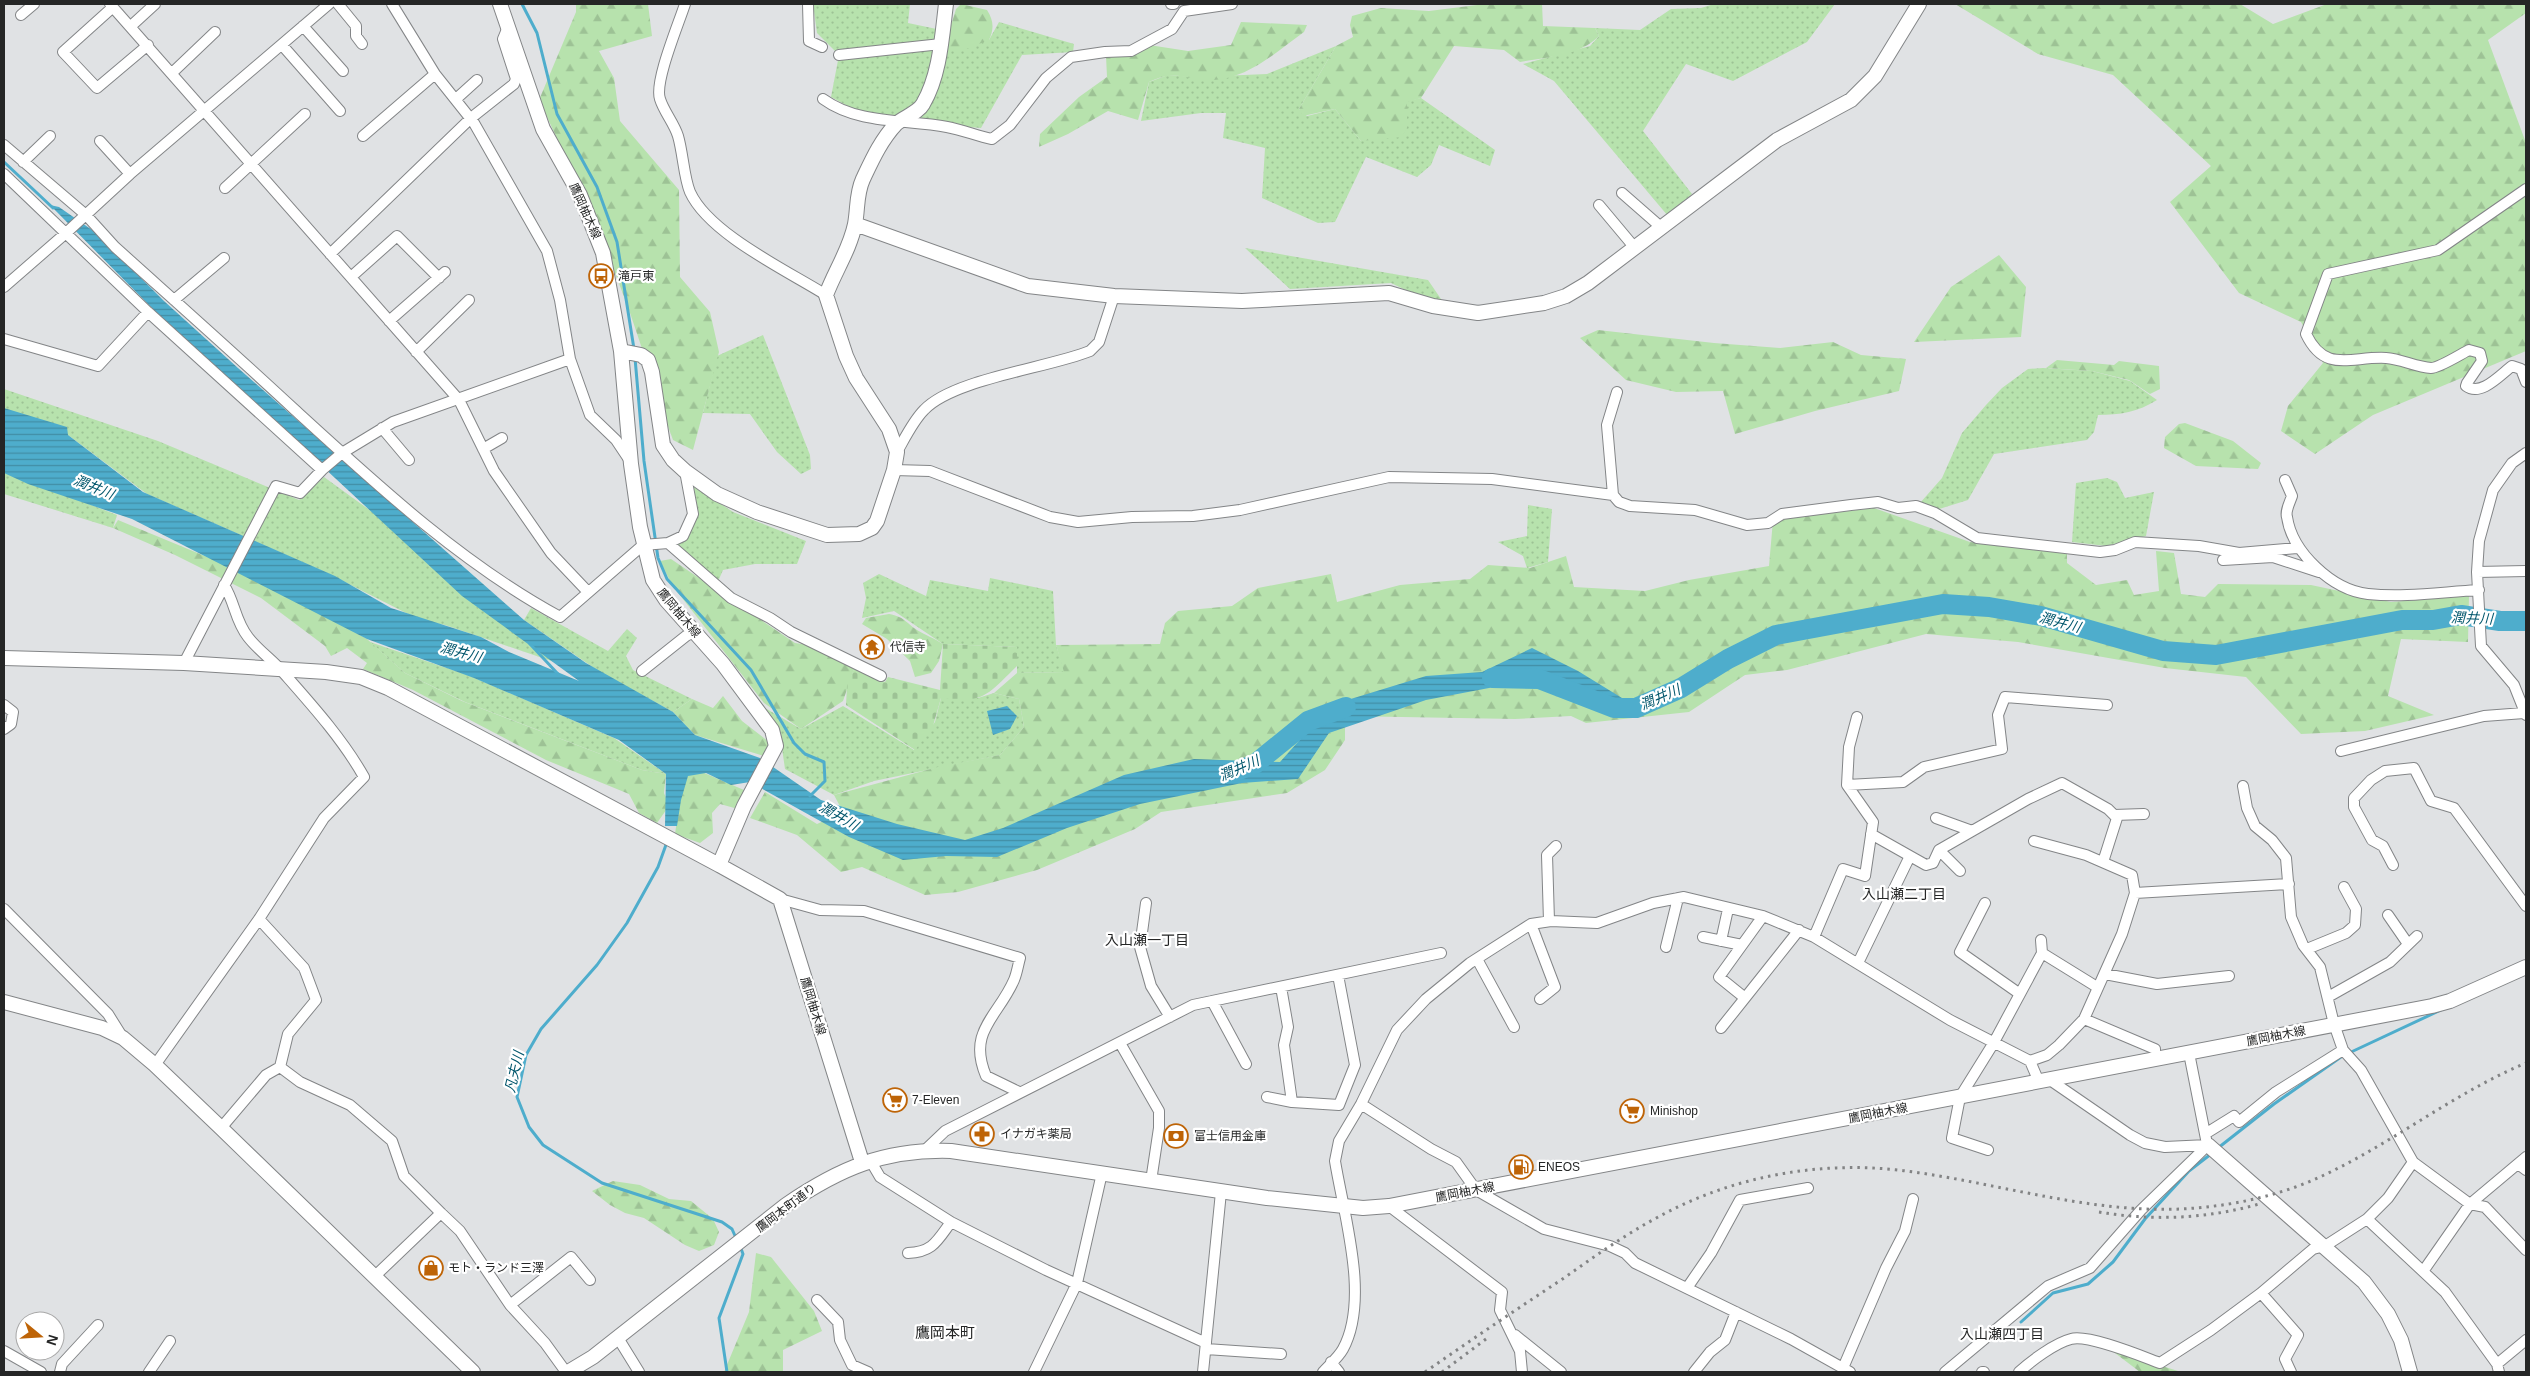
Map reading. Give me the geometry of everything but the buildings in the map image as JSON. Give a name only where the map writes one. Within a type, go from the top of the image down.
[{"type":"street","points":[[21,15],[34,4]]},
{"type":"street","points":[[131,26],[155,4]]},
{"type":"street","points":[[4,287],[130,174],[329,4]]},
{"type":"street","points":[[338,4],[356,26],[356,36],[362,44]]},
{"type":"street","points":[[392,4],[435,74],[471,118],[547,251],[560,300],[570,359],[590,415],[616,440],[631,464]]},
{"type":"street","name":"鷹岡柚木線","points":[[500,4],[543,129],[580,195],[603,253],[622,351],[631,464],[643,545],[654,580],[666,600],[723,664],[772,730],[776,746],[744,806],[719,865]]},
{"type":"street","points":[[685,4],[660,80],[659,98],[678,134],[690,192],[703,211],[725,231],[826,295],[846,356],[856,378],[889,429],[897,452]]},
{"type":"street","points":[[808,4],[809,41],[822,46]]},
{"type":"street","points":[[826,295],[848,247],[855,224],[857,200],[862,182],[884,138],[898,122],[922,106],[929,91],[941,44],[946,4]]},
{"type":"street","points":[[824,100],[834,107],[852,114],[898,122],[947,127],[992,139],[1010,125],[1046,78],[1071,57],[1105,52],[1131,51],[1172,29],[1184,11],[1232,4]]},
{"type":"street","points":[[855,224],[1028,286],[1114,296],[1242,301],[1376,292],[1389,293],[1433,306],[1478,313],[1544,304],[1566,296],[1635,248],[1777,140],[1851,100],[1876,76],[1919,4]]},
{"type":"street","points":[[148,45],[97,88],[63,52],[112,6],[148,45],[416,352],[460,400],[494,471],[551,553],[588,592]]},
{"type":"street","points":[[303,26],[343,71]]},
{"type":"street","points":[[330,254],[471,118],[514,84],[516,79],[503,39],[508,27]]},
{"type":"street","points":[[172,73],[216,32]]},
{"type":"street","points":[[839,55],[941,44]]},
{"type":"street","points":[[282,45],[340,111]]},
{"type":"street","points":[[363,136],[435,74]]},
{"type":"street","points":[[456,99],[477,80]]},
{"type":"street","points":[[225,188],[305,114]]},
{"type":"street","points":[[23,162],[50,136]]},
{"type":"street","points":[[100,141],[130,174]]},
{"type":"street","points":[[4,145],[342,453],[407,509],[521,596],[560,617],[643,545],[668,543],[683,536],[692,514],[685,471]]},
{"type":"street","points":[[4,174],[67,232],[148,312],[322,470]]},
{"type":"street","points":[[2526,189],[2438,250],[2328,274],[2306,334],[2312,349],[2325,358],[2335,361],[2386,358],[2432,368],[2469,350],[2480,354],[2482,361],[2467,383],[2466,386],[2472,390],[2479,390],[2512,366],[2521,369],[2526,382]]},
{"type":"street","points":[[1622,193],[1662,228]]},
{"type":"street","points":[[1599,205],[1635,248]]},
{"type":"street","points":[[351,277],[397,236],[442,275],[389,321]]},
{"type":"street","points":[[174,300],[224,258]]},
{"type":"street","points":[[622,351],[642,355],[648,360],[652,372],[663,444],[673,460],[685,471],[717,494],[748,508],[827,535],[859,534],[872,528],[877,521],[894,470],[897,452],[924,409],[951,392],[985,380],[1090,351],[1099,342],[1114,296]]},
{"type":"street","points":[[416,352],[469,300]]},
{"type":"street","points":[[4,339],[98,366],[148,312]]},
{"type":"street","points":[[184,663],[276,486],[300,493],[342,453],[394,422],[460,400],[570,359]]},
{"type":"street","points":[[1617,392],[1607,425],[1613,495],[1619,502],[1630,506],[1695,510],[1747,525],[1768,523],[1782,514],[1878,502],[1898,508],[1916,506],[1929,511],[1977,538],[2100,552],[2115,550],[2135,542],[2199,546],[2239,553],[2297,548]]},
{"type":"street","points":[[382,428],[409,460]]},
{"type":"street","points":[[484,449],[502,438]]},
{"type":"street","points":[[2341,751],[2484,716],[2525,714],[2514,685],[2481,646],[2477,572],[2479,541],[2493,490],[2512,463],[2526,453]]},
{"type":"street","points":[[894,470],[930,471],[1050,517],[1078,522],[1132,517],[1193,516],[1240,510],[1389,477],[1492,479],[1613,495]]},
{"type":"street","points":[[2285,480],[2292,496],[2286,516],[2297,548],[2322,573]]},
{"type":"street","points":[[668,543],[731,598],[770,618],[791,632],[881,676]]},
{"type":"street","points":[[2223,560],[2273,557],[2322,573],[2366,594],[2388,595],[2479,590]]},
{"type":"street","points":[[2477,572],[2526,572]]},
{"type":"street","points":[[155,1065],[259,919],[324,818],[364,776],[342,744],[280,669],[248,638],[236,621],[231,595],[224,585]]},
{"type":"street","points":[[642,671],[686,636],[694,632]]},
{"type":"street","points":[[4,658],[184,663],[280,669],[360,677],[388,688],[780,899],[820,910],[864,911],[1020,958],[1014,981],[987,1022],[980,1042],[981,1065],[986,1076],[1019,1092]]},
{"type":"street","points":[[1847,785],[1903,782],[1924,767],[2002,749],[1998,715],[2005,697],[2107,705]]},
{"type":"street","points":[[4,705],[13,712],[11,724],[4,729]]},
{"type":"street","points":[[1814,937],[1844,870],[1865,876],[1873,822],[1847,785],[1849,747],[1857,716]]},
{"type":"street","points":[[2393,865],[2383,846],[2372,840],[2354,807],[2354,798],[2371,780],[2385,771],[2414,768],[2432,801],[2454,808],[2526,906]]},
{"type":"street","points":[[1871,834],[1926,865],[1933,863],[1939,850],[2028,799],[2062,783],[2108,809],[2117,818],[2103,862]]},
{"type":"street","points":[[2243,786],[2247,808],[2254,826],[2272,840],[2286,858],[2291,917],[2306,950],[2320,967],[2334,1024],[2343,1050],[2361,1070],[2413,1162],[2470,1204],[2485,1207],[2526,1250]]},
{"type":"street","points":[[2114,815],[2144,814]]},
{"type":"street","points":[[1936,818],[1972,831]]},
{"type":"street","points":[[2030,1061],[2046,1055],[2059,1045],[2084,1019],[2122,934],[2135,893],[2132,875],[2086,854],[2034,841]]},
{"type":"street","points":[[1549,921],[1547,855],[1556,846]]},
{"type":"street","points":[[1939,850],[1960,871]]},
{"type":"street","points":[[1858,963],[1910,856]]},
{"type":"street","points":[[2135,893],[2289,884]]},
{"type":"street","points":[[2306,950],[2346,932],[2354,925],[2356,909],[2344,887]]},
{"type":"street","points":[[1323,1372],[1342,1350],[1352,1323],[1356,1287],[1335,1161],[1338,1141],[1361,1104],[1397,1030],[1426,1000],[1477,958],[1531,924],[1549,921],[1597,923],[1653,902],[1684,897],[1763,916],[1814,937],[1950,1020],[1993,1044],[2030,1061],[2044,1081],[2145,1143],[2165,1147],[2207,1139]]},
{"type":"street","points":[[1666,947],[1678,898]]},
{"type":"street","name":"鷹岡柚木線","points":[[780,899],[866,1161]]},
{"type":"street","points":[[1146,903],[1140,947],[1150,986],[1170,1017]]},
{"type":"street","points":[[1985,903],[1960,952],[2020,994]]},
{"type":"street","points":[[1722,941],[1728,908]]},
{"type":"street","points":[[4,909],[108,1014],[123,1038]]},
{"type":"street","points":[[2388,914],[2408,944]]},
{"type":"street","points":[[1745,998],[1719,977],[1763,916]]},
{"type":"street","points":[[222,1128],[266,1075],[280,1067],[288,1034],[316,1000],[304,968],[259,919]]},
{"type":"street","points":[[1531,924],[1555,987],[1540,999]]},
{"type":"street","points":[[1721,1028],[1799,930]]},
{"type":"street","points":[[2328,997],[2390,962],[2417,936]]},
{"type":"street","points":[[1703,937],[1742,945]]},
{"type":"street","points":[[1988,1150],[1952,1138],[1960,1097],[1993,1044],[2042,953],[2041,940]]},
{"type":"street","points":[[925,1150],[945,1131],[1193,1005],[1441,953]]},
{"type":"street","points":[[2042,953],[2097,987]]},
{"type":"street","points":[[1477,958],[1514,1028]]},
{"type":"street","name":"鷹岡柚木線","points":[[1222,1192],[1343,1207],[1389,1206],[2189,1053],[2450,1001],[2526,967]]},
{"type":"street","points":[[2105,974],[2157,984],[2229,976]]},
{"type":"street","points":[[1268,1097],[1292,1102],[1339,1105],[1355,1065],[1338,975]]},
{"type":"street","points":[[1281,987],[1288,1027],[1284,1045],[1292,1102]]},
{"type":"street","points":[[1212,1001],[1246,1064]]},
{"type":"street","points":[[4,1002],[102,1028],[123,1038],[155,1065],[222,1128],[473,1372]]},
{"type":"street","points":[[2084,1019],[2155,1048],[2155,1059]]},
{"type":"street","points":[[1120,1043],[1159,1111],[1159,1128],[1151,1181]]},
{"type":"street","points":[[1949,1372],[2048,1286],[2090,1268],[2207,1139],[2234,1116],[2239,1122],[2276,1092],[2343,1050]]},
{"type":"street","points":[[2189,1053],[2207,1139],[2364,1282],[2388,1314],[2401,1340],[2410,1372]]},
{"type":"street","points":[[280,1067],[300,1082],[350,1105],[392,1141],[404,1176],[460,1231],[510,1305],[545,1343],[567,1372]]},
{"type":"street","points":[[1361,1104],[1431,1149],[1456,1162],[1476,1190],[1544,1229],[1610,1246],[1625,1253],[1635,1263],[1736,1312],[1847,1370],[1886,1268],[1905,1231],[1913,1198]]},
{"type":"street","name":"鷹岡本町通り","points":[[567,1372],[593,1357],[818,1183],[866,1161],[925,1150],[951,1151],[1222,1192]]},
{"type":"street","points":[[866,1161],[880,1177],[951,1222],[1206,1346],[1281,1354]]},
{"type":"street","points":[[2019,1372],[2031,1361],[2071,1339],[2086,1338],[2160,1363],[2211,1330],[2261,1293],[2313,1249],[2325,1246],[2367,1219],[2388,1198],[2413,1162]]},
{"type":"street","points":[[2424,1270],[2470,1204],[2524,1164]]},
{"type":"street","points":[[1038,1371],[1077,1283],[1102,1173]]},
{"type":"street","points":[[1687,1288],[1711,1253],[1740,1200],[1808,1188]]},
{"type":"street","points":[[1203,1372],[1222,1192]]},
{"type":"street","points":[[1389,1206],[1502,1292],[1500,1310],[1514,1334],[1520,1351],[1522,1372]]},
{"type":"street","points":[[374,1277],[441,1213]]},
{"type":"street","points":[[2367,1219],[2424,1270],[2466,1318],[2498,1368],[2526,1340]]},
{"type":"street","points":[[908,1253],[923,1252],[935,1245],[951,1222]]},
{"type":"street","points":[[510,1305],[571,1256],[590,1280]]},
{"type":"street","points":[[2261,1293],[2298,1335],[2285,1359],[2291,1372]]},
{"type":"street","points":[[817,1300],[838,1322],[840,1340],[852,1365],[868,1372]]},
{"type":"street","points":[[1694,1372],[1710,1352],[1726,1340],[1736,1312]]},
{"type":"street","points":[[60,1372],[62,1364],[98,1325]]},
{"type":"street","points":[[1514,1334],[1561,1372]]},
{"type":"street","points":[[618,1338],[639,1372]]},
{"type":"street","points":[[149,1372],[170,1340]]},
{"type":"street","points":[[4,1351],[41,1372]]},
{"type":"street","points":[[1332,1362],[1339,1372]]},
{"type":"green space","points":[[576,4],[648,4],[652,36],[599,51],[614,78],[620,121],[679,190],[680,277],[710,312],[719,352],[693,450],[673,440],[609,257],[539,100],[576,12]]},
{"type":"green space","points":[[813,4],[910,4],[908,23],[989,40],[999,22],[1074,44],[1073,52],[1022,55],[981,128],[933,124],[855,110],[831,97],[839,55],[817,33]]},
{"type":"green space","points":[[961,4],[987,10],[992,21],[991,36],[989,40],[961,51],[944,49],[956,9]]},
{"type":"green space","points":[[1485,4],[1542,4],[1543,26],[1595,28],[1599,36],[1591,43],[1573,52],[1520,62],[1504,50],[1454,46],[1421,98],[1407,102],[1407,127],[1402,137],[1361,141],[1335,109],[1303,116],[1299,109],[1336,46],[1353,37],[1350,25],[1352,16],[1381,8],[1429,11]]},
{"type":"green space","points":[[1714,4],[1835,4],[1807,42],[1733,81],[1686,64],[1643,131],[1692,194],[1668,216],[1554,81],[1523,64],[1590,46],[1599,36],[1595,28],[1640,30],[1671,9],[1701,8]]},
{"type":"green space","points":[[1955,4],[2240,4],[2273,24],[2327,4],[2526,4],[2526,13],[2488,40],[2526,143],[2526,351],[2373,415],[2315,454],[2281,431],[2288,406],[2323,363],[2301,322],[2239,293],[2170,202],[2211,166],[2113,75],[2038,54]]},
{"type":"green space","points":[[1241,22],[1307,25],[1304,32],[1262,63],[1238,74],[1213,80],[1175,75],[1149,82],[1138,120],[1108,111],[1068,134],[1039,147],[1040,134],[1079,97],[1107,77],[1106,56],[1136,43],[1188,51],[1231,45]]},
{"type":"green space","points":[[1336,46],[1299,109],[1307,116],[1335,109],[1361,141],[1407,127],[1407,101],[1421,98],[1495,150],[1490,166],[1439,145],[1431,165],[1417,177],[1366,157],[1335,222],[1318,223],[1262,198],[1265,148],[1223,138],[1226,113],[1201,113],[1141,121],[1149,82],[1168,75],[1196,77],[1267,74]]},
{"type":"green space","points":[[1245,248],[1428,280],[1441,299],[1431,302],[1391,283],[1290,289]]},
{"type":"green space","points":[[1999,255],[2026,287],[2021,337],[1914,342],[1951,287]]},
{"type":"green space","points":[[1598,330],[1714,343],[1780,348],[1833,342],[1861,355],[1906,359],[1899,391],[1815,411],[1735,434],[1723,391],[1676,392],[1626,380],[1580,338]]},
{"type":"green space","points":[[763,335],[810,455],[811,469],[801,474],[777,452],[750,414],[703,413],[717,356]]},
{"type":"green space","points":[[2057,360],[2114,365],[2119,361],[2159,366],[2160,389],[2150,394],[2129,380],[2092,371],[2046,368]]},
{"type":"green space","points":[[2028,369],[2092,371],[2130,381],[2157,400],[2129,412],[2098,415],[2094,432],[2087,440],[1994,454],[1968,500],[1936,510],[1920,503],[1942,478],[1962,433],[1986,405],[2002,388]]},
{"type":"green space","points":[[4,389],[158,441],[299,500],[324,477],[386,522],[563,665],[445,625],[420,620],[327,573],[147,494],[68,435],[4,411]]},
{"type":"green space","points":[[2185,423],[2233,441],[2261,463],[2258,469],[2196,466],[2164,448],[2165,437],[2179,424]]},
{"type":"green space","points":[[4,471],[117,515],[113,528],[4,494]]},
{"type":"green space","points":[[2107,478],[2117,482],[2125,498],[2154,492],[2146,536],[2106,546],[2072,542],[2076,483]]},
{"type":"green space","points":[[691,484],[733,512],[806,541],[797,564],[755,564],[723,570],[716,586],[672,547],[690,530]]},
{"type":"green space","points":[[1528,505],[1552,509],[1548,562],[1527,568],[1523,556],[1498,542],[1527,536]]},
{"type":"green space","points":[[1874,508],[1970,542],[2067,552],[2067,563],[2096,585],[2127,580],[2134,595],[2159,591],[2156,551],[2174,553],[2181,594],[2205,597],[2218,584],[2311,585],[2391,602],[2469,596],[2468,642],[2401,639],[2388,696],[2434,715],[2365,731],[2301,734],[2246,677],[2165,668],[2018,642],[1926,634],[1787,670],[1745,675],[1689,712],[1586,723],[1571,716],[1515,719],[1345,716],[1345,740],[1325,770],[1287,793],[1161,812],[1135,829],[1037,870],[958,892],[925,895],[862,867],[841,872],[797,835],[750,818],[765,792],[817,824],[843,812],[834,795],[938,767],[1000,755],[1024,727],[1019,699],[994,693],[1017,673],[1064,672],[1056,645],[1160,644],[1165,623],[1178,611],[1232,606],[1258,588],[1331,574],[1337,602],[1400,585],[1470,579],[1488,565],[1530,568],[1566,556],[1574,587],[1645,591],[1689,580],[1769,566],[1773,520]]},
{"type":"green space","points":[[118,520],[260,579],[367,639],[405,673],[462,701],[642,770],[666,774],[664,793],[669,806],[657,823],[639,813],[629,794],[546,760],[413,690],[363,669],[367,663],[347,648],[331,656],[325,646],[261,598],[175,555],[113,528]]},
{"type":"green space","points":[[671,559],[795,643],[808,645],[854,669],[843,701],[801,729],[764,703],[672,585],[660,561]]},
{"type":"green space","points":[[879,574],[926,596],[930,580],[988,591],[990,578],[1053,591],[1056,645],[1065,672],[1017,673],[1017,647],[943,644],[894,611],[862,618],[866,598],[863,583]]},
{"type":"green space","points":[[531,608],[608,651],[627,629],[637,638],[626,656],[633,670],[692,699],[673,712],[600,672],[524,620]]},
{"type":"green space","points":[[889,614],[902,618],[917,630],[943,644],[939,661],[931,673],[915,677],[910,661],[887,639],[862,624],[866,618]]},
{"type":"green space","points":[[370,642],[470,676],[614,738],[666,774],[642,770],[465,702],[405,673]]},
{"type":"green space","points":[[943,644],[1017,647],[1017,666],[999,684],[984,695],[967,700],[941,698],[933,726],[915,750],[846,705],[847,686],[854,669],[885,682],[888,677],[940,690]]},
{"type":"green space","points":[[994,693],[1019,699],[1024,727],[1000,755],[874,781],[834,795],[785,769],[781,741],[760,705],[801,729],[843,706],[914,750],[935,722],[941,698],[978,698]]},
{"type":"green space","points":[[723,696],[742,721],[769,742],[764,756],[695,735],[673,712],[692,699],[713,708]]},
{"type":"green space","points":[[702,772],[744,790],[738,809],[720,804],[712,813],[713,833],[700,843],[675,834],[681,792],[688,775]]},
{"type":"green space","points":[[613,1181],[640,1185],[669,1199],[691,1201],[713,1219],[719,1232],[714,1245],[699,1251],[685,1245],[644,1218],[625,1213],[610,1205],[592,1191]]},
{"type":"green space","points":[[756,1253],[771,1257],[814,1311],[822,1331],[783,1350],[783,1372],[724,1372],[749,1312]]},
{"type":"green space","points":[[2111,1350],[2178,1371],[2179,1372],[2140,1372]]},
{"type":"water","points":[[50,205],[59,207],[95,232],[164,301],[238,368],[524,620],[586,663],[673,712],[695,735],[760,758],[821,800],[897,824],[965,840],[1003,828],[1124,775],[1194,759],[1280,762],[1331,705],[1426,676],[1482,672],[1532,648],[1578,671],[1622,698],[1593,710],[1536,673],[1489,688],[1426,700],[1329,733],[1298,779],[1242,783],[1140,804],[1067,828],[997,857],[946,856],[903,860],[849,837],[750,782],[731,785],[706,773],[688,776],[681,800],[677,826],[665,826],[666,774],[619,740],[474,678],[367,639],[132,519],[28,484],[4,473],[4,408],[67,427],[68,435],[143,492],[335,576],[391,608],[481,637],[509,652],[579,681],[462,596],[265,413],[228,385]]},
{"type":"water","points":[[1007,706],[1017,716],[1010,729],[993,735],[987,711]]},
{"type":"waterway","points":[[522,4],[537,33],[557,114],[597,187],[617,242],[634,349]]},
{"type":"waterway","points":[[4,162],[53,208]]},
{"type":"waterway","points":[[635,358],[644,461],[658,558],[667,579],[751,670],[794,743],[805,754],[824,762],[825,781],[810,796]]},
{"type":"waterway","name":"潤井川","points":[[1492,678],[1539,679],[1614,708],[1636,708],[1681,688],[1728,659],[1776,635],[1943,604],[1989,607],[2041,616],[2163,651],[2216,655],[2402,620],[2433,620],[2461,615],[2500,621],[2526,621]]},
{"type":"waterway","points":[[530,644],[558,674]]},
{"type":"waterway","name":"潤井川","points":[[1234,772],[1255,764],[1308,721],[1346,707]]},
{"type":"waterway","name":"凡夫川","points":[[667,842],[658,867],[627,923],[597,965],[541,1029],[526,1055],[517,1097],[529,1127],[543,1145],[602,1183],[722,1222],[732,1229],[736,1238]]},
{"type":"waterway","points":[[2349,1053],[2443,1009]]},
{"type":"waterway","points":[[2218,1148],[2274,1104],[2341,1057]]},
{"type":"waterway","points":[[2021,1322],[2053,1293],[2088,1284],[2113,1262],[2145,1219],[2189,1171],[2211,1154]]},
{"type":"waterway","name":"凡夫川","points":[[727,1372],[719,1318],[743,1254],[740,1246]]},
{"type":"railway","points":[[1425,1372],[1635,1230],[1688,1202],[1745,1182],[1806,1170],[1867,1168],[1898,1170],[2051,1198],[2128,1208],[2167,1209],[2221,1205],[2280,1192],[2322,1176],[2374,1149],[2499,1075],[2526,1063]]},
{"type":"railway","points":[[2099,1212],[2139,1217],[2179,1217],[2220,1213],[2259,1204]]},
{"type":"railway","points":[[1442,1372],[1490,1336]]},
{"type":"place","name":"滝戸東","points":[[601,276]]},
{"type":"place","name":"代信寺","points":[[872,647]]},
{"type":"place","name":"7-Eleven","points":[[895,1100]]},
{"type":"place","name":"Minishop","points":[[1632,1111]]},
{"type":"place","name":"イナガキ薬局","points":[[982,1134]]},
{"type":"place","name":"富士信用金庫","points":[[1176,1136]]},
{"type":"place","name":"ENEOS","points":[[1521,1167]]},
{"type":"place","name":"モト・ランド三澤","points":[[431,1268]]},
{"type":"district","name":"入山瀬二丁目","points":[[1904,894]]},
{"type":"district","name":"入山瀬一丁目","points":[[1147,940]]},
{"type":"district","name":"鷹岡本町","points":[[945,1333]]},
{"type":"district","name":"入山瀬四丁目","points":[[2002,1334]]}]
